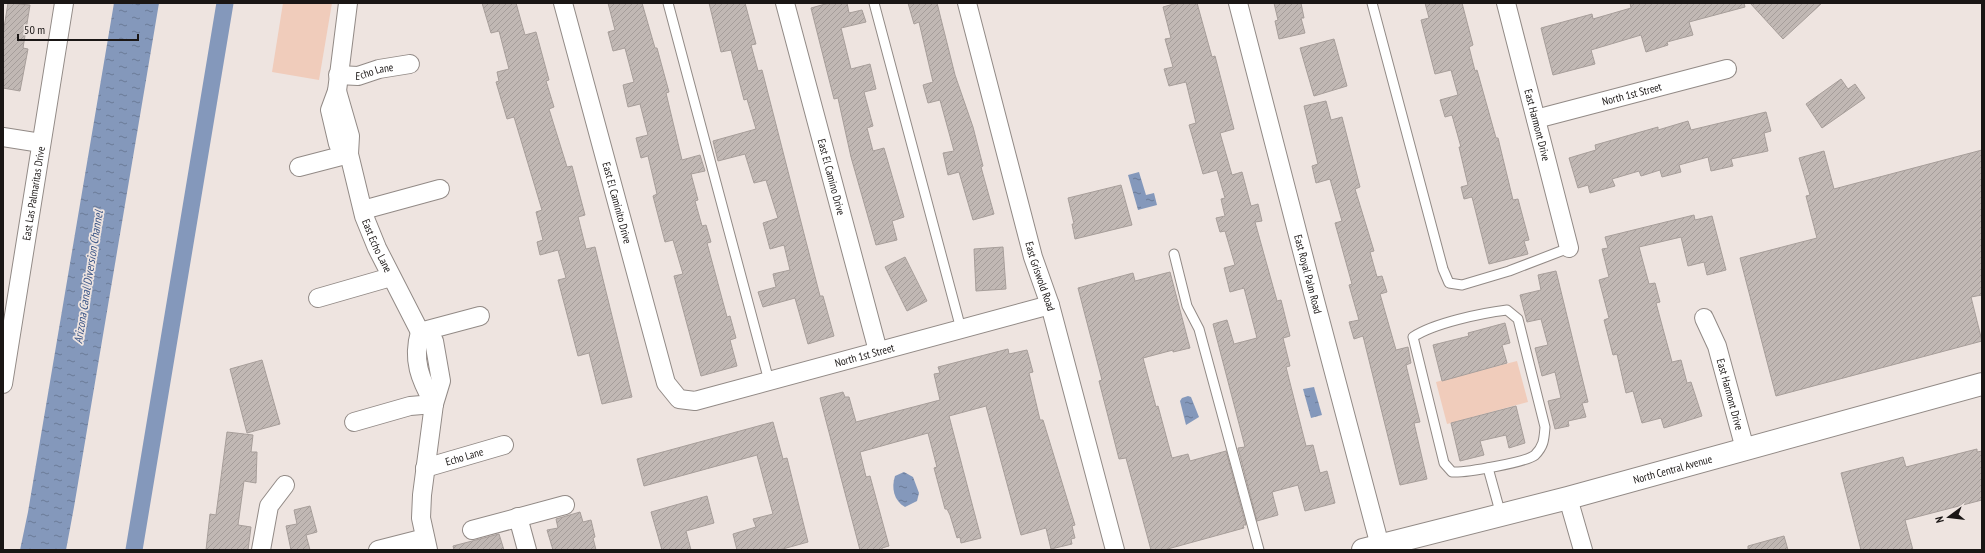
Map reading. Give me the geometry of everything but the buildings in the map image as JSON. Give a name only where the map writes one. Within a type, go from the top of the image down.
[{"type":"main road","name":"North Central Avenue","points":[[1372,548],[1568,498],[1982,384]]},
{"type":"street","name":"East Las Palmaritas Drive","points":[[3,384],[64,3]]},
{"type":"street","name":"East Echo Lane","points":[[348,3],[338,83],[350,136],[349,154],[363,210],[377,248],[420,332],[434,341],[441,381],[434,404],[425,468],[421,518],[427,544]]},
{"type":"street","name":"East El Caminito Drive","points":[[563,3],[666,382],[679,399]]},
{"type":"street","name":"East El Camino Drive","points":[[784,3],[878,352]]},
{"type":"street","name":"East Griswold Road","points":[[967,3],[1034,257],[1050,305],[1115,550]]},
{"type":"street","name":"East Royal Palm Road","points":[[1238,3],[1312,293],[1372,548]]},
{"type":"street","name":"East Harmont Drive","points":[[1506,3],[1569,248]]},
{"type":"street","name":"Echo Lane","points":[[338,83],[379,69],[410,64]]},
{"type":"street","name":"North 1st Street","points":[[1536,119],[1727,69]]},
{"type":"street","points":[[3,137],[41,143]]},
{"type":"street","points":[[299,167],[349,154]]},
{"type":"street","points":[[363,210],[440,189]]},
{"type":"street","points":[[318,298],[391,277]]},
{"type":"street","name":"North 1st Street","points":[[679,399],[695,401],[1050,305]]},
{"type":"street","points":[[420,332],[480,316]]},
{"type":"street","name":"East Harmont Drive","points":[[1704,318],[1717,346],[1745,449]]},
{"type":"street","points":[[354,422],[410,406],[434,404]]},
{"type":"street","name":"Echo Lane","points":[[425,468],[504,445]]},
{"type":"street","points":[[261,550],[269,506],[285,485]]},
{"type":"street","points":[[1568,498],[1583,550]]},
{"type":"street","points":[[472,530],[565,505]]},
{"type":"street","points":[[518,517],[527,550]]},
{"type":"street","points":[[378,550],[427,544]]},
{"type":"lane","points":[[668,3],[769,381]]},
{"type":"lane","points":[[874,3],[961,329]]},
{"type":"lane","points":[[1372,3],[1443,269],[1449,283],[1462,284],[1509,270],[1569,248]]},
{"type":"lane","points":[[1174,254],[1187,306],[1199,329],[1260,550]]},
{"type":"lane","points":[[1507,310],[1518,319],[1545,427],[1544,444],[1533,456],[1488,468],[1462,473],[1452,472],[1444,463],[1413,337],[1423,331],[1492,312],[1507,310]]},
{"type":"lane","points":[[1488,468],[1501,515]]},
{"type":"shaded area","points":[[283,3],[332,3],[319,80],[272,72]]},
{"type":"shaded area","points":[[1517,361],[1528,402],[1447,424],[1436,382]]},
{"type":"water","name":"Arizona Canal Diversion Channel","points":[[114,3],[159,3],[74,507],[66,550],[20,550],[28,512]]},
{"type":"water","points":[[1139,172],[1146,195],[1154,193],[1157,205],[1138,210],[1128,175]]},
{"type":"water","points":[[1314,387],[1322,415],[1311,418],[1303,389]]},
{"type":"water","points":[[1188,396],[1191,397],[1199,417],[1186,425],[1180,401],[1182,398]]},
{"type":"water","points":[[904,472],[913,477],[919,493],[917,501],[905,507],[896,498],[893,485],[895,476]]},
{"type":"waterway","points":[[134,550],[225,3]]}]
